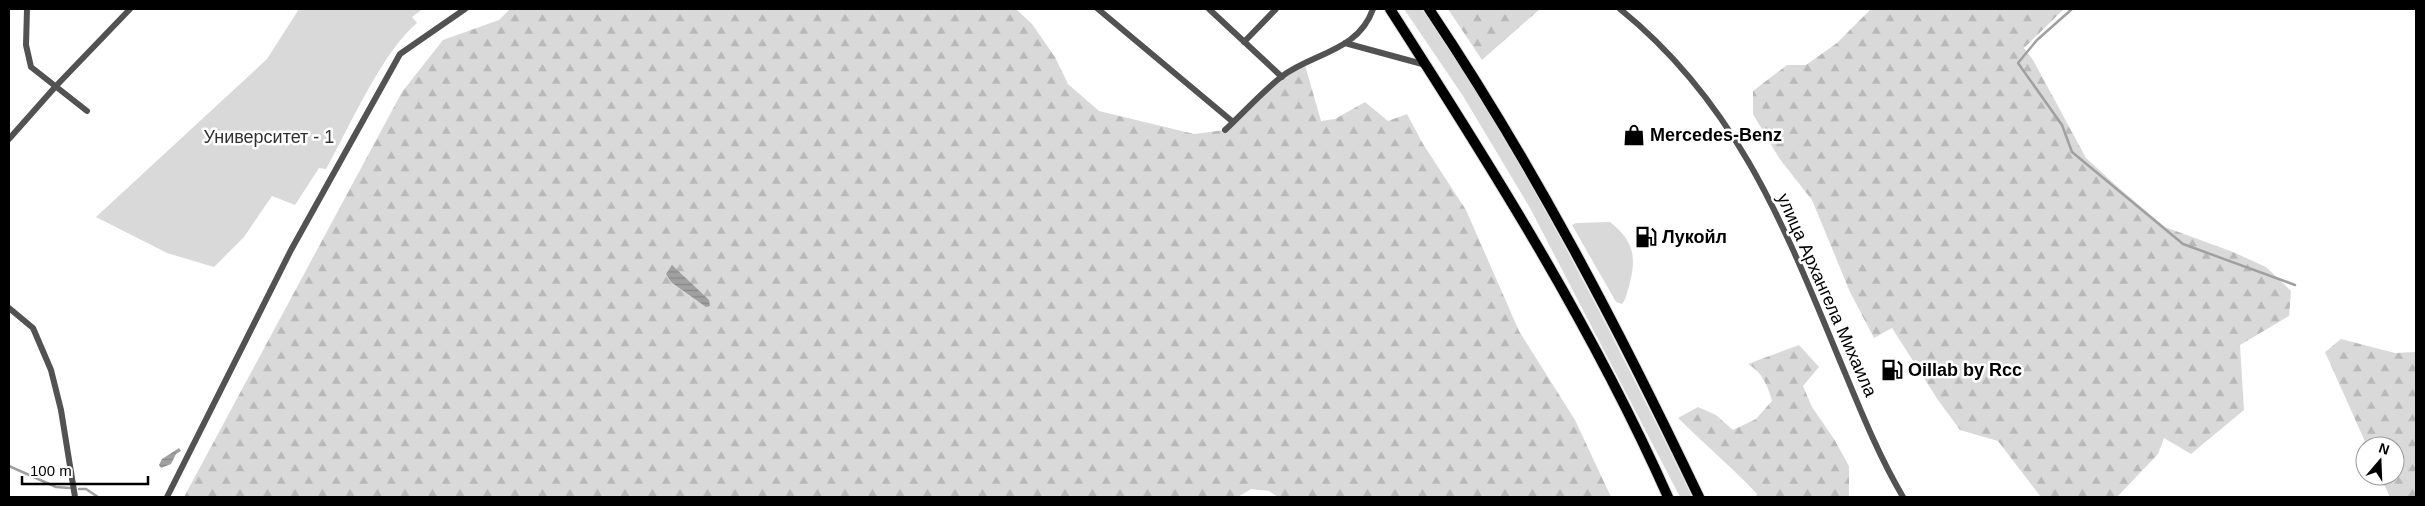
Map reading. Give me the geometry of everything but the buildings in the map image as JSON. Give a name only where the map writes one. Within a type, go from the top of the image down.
[{"type":"main road","points":[[1390,9],[1508,197],[1599,358],[1668,497]]},
{"type":"main road","points":[[1429,9],[1466,63],[1557,215],[1642,378],[1699,497]]},
{"type":"street","points":[[27,9],[26,45],[31,67],[87,111]]},
{"type":"street","points":[[9,139],[56,86],[130,9]]},
{"type":"street","points":[[167,497],[291,250],[400,54],[465,9]]},
{"type":"street","points":[[1098,9],[1233,122]]},
{"type":"street","points":[[1209,9],[1282,76]]},
{"type":"street","points":[[1244,42],[1276,9]]},
{"type":"street","points":[[1225,130],[1282,76],[1345,43],[1367,25],[1373,9]]},
{"type":"street","name":"улица Архангела Михаила","points":[[1620,9],[1675,59],[1716,110],[1764,189],[1796,258],[1883,462],[1903,497]]},
{"type":"street","points":[[1345,43],[1427,66]]},
{"type":"street","points":[[9,308],[33,328],[51,370],[61,410],[74,497]]},
{"type":"green space","name":"Университет - 1","points":[[299,9],[423,9],[412,17],[417,23],[391,52],[379,71],[326,169],[319,168],[295,205],[272,196],[244,237],[214,267],[167,253],[96,217],[267,59]]},
{"type":"green space","points":[[510,9],[1016,9],[1032,24],[1055,57],[1068,84],[1099,111],[1194,134],[1225,130],[1282,77],[1305,65],[1321,121],[1335,119],[1365,102],[1388,121],[1407,114],[1423,144],[1466,210],[1519,331],[1575,420],[1611,497],[1278,497],[1269,491],[1251,489],[1238,497],[184,497],[402,92],[443,40],[499,20]]},
{"type":"green space","points":[[1404,9],[1422,9],[1497,126],[1609,330],[1692,497],[1680,497],[1530,208],[1463,96]]},
{"type":"green space","points":[[1448,9],[1540,9],[1482,60]]},
{"type":"green space","points":[[1871,9],[2064,9],[2024,48],[2033,60],[2086,158],[2165,227],[2233,252],[2266,267],[2291,291],[2289,316],[2240,345],[2244,410],[2191,454],[2164,438],[2158,454],[2117,497],[2041,497],[1998,441],[1960,430],[1938,400],[1892,328],[1874,338],[1850,292],[1812,200],[1779,158],[1753,114],[1753,91],[1787,65],[1806,65],[1837,43]]},
{"type":"green space","points":[[1610,222],[1624,236],[1632,250],[1633,266],[1626,296],[1622,304],[1616,302],[1572,225],[1576,223]]},
{"type":"green space","points":[[2341,339],[2395,353],[2416,352],[2416,497],[2390,497],[2385,486],[2405,486],[2405,436],[2363,436],[2325,352]]},
{"type":"green space","points":[[1799,345],[1819,367],[1803,386],[1812,407],[1834,439],[1849,466],[1849,497],[1756,497],[1757,494],[1678,418],[1698,407],[1716,415],[1733,430],[1756,419],[1772,401],[1764,380],[1748,364]]},
{"type":"shaded area","points":[[672,265],[709,300],[710,306],[706,307],[671,282],[666,274]]},
{"type":"shaded area","points":[[179,448],[181,451],[176,454],[171,464],[161,468],[159,465],[162,459]]},
{"type":"waterway","points":[[2072,9],[2037,40],[2018,63],[2062,125],[2072,152],[2183,244],[2295,285]]},
{"type":"waterway","points":[[9,466],[56,487],[70,488]]},
{"type":"waterway","points":[[79,489],[86,489],[98,497]]},
{"type":"place","name":"Mercedes-Benz","points":[[1634,135]]},
{"type":"place","name":"Лукойл","points":[[1646,237]]},
{"type":"place","name":"Oillab by Rcc","points":[[1892,370]]}]
